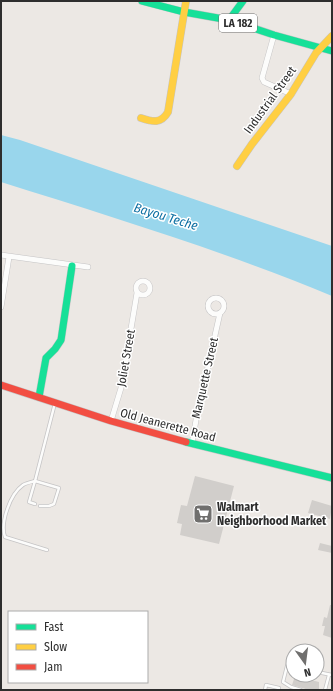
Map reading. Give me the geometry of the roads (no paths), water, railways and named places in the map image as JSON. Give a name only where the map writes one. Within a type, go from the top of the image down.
[{"type":"main road","name":"LA 182","points":[[142,1],[184,12],[230,20],[274,35],[332,51]]},
{"type":"main road","points":[[141,118],[153,122],[160,122],[168,112],[186,1]]},
{"type":"main road","points":[[230,20],[243,1]]},
{"type":"main road","name":"Industrial Street","points":[[237,166],[290,94],[316,53],[332,36]]},
{"type":"main road","points":[[39,397],[46,358],[61,340],[72,266]]},
{"type":"main road","name":"Old Jeanerette Road","points":[[1,385],[111,421],[192,444],[332,478]]},
{"type":"street","points":[[274,35],[262,78],[264,82],[290,94]]},
{"type":"street","points":[[1,255],[88,267]]},
{"type":"street","points":[[1,307],[9,257]]},
{"type":"street","name":"Joliet Street","points":[[111,421],[122,388],[137,293]]},
{"type":"street","name":"Marquette Street","points":[[192,444],[220,313]]},
{"type":"lane","points":[[35,504],[29,502],[55,402]]},
{"type":"lane","points":[[40,506],[49,506],[54,504],[59,488],[35,481],[24,484],[17,490],[10,500],[3,531],[5,537],[47,550]]},
{"type":"lane","points":[[285,674],[283,682],[291,687],[301,690]]},
{"type":"lane","points":[[325,690],[331,675]]},
{"type":"lane","points":[[264,690],[266,685],[279,688],[278,690]]},
{"type":"water","name":"Bayou Teche","points":[[1,135],[20,140],[332,246],[332,296],[209,249],[1,182]]},
{"type":"place","name":"Walmart Neighborhood Market","points":[[203,514]]}]
